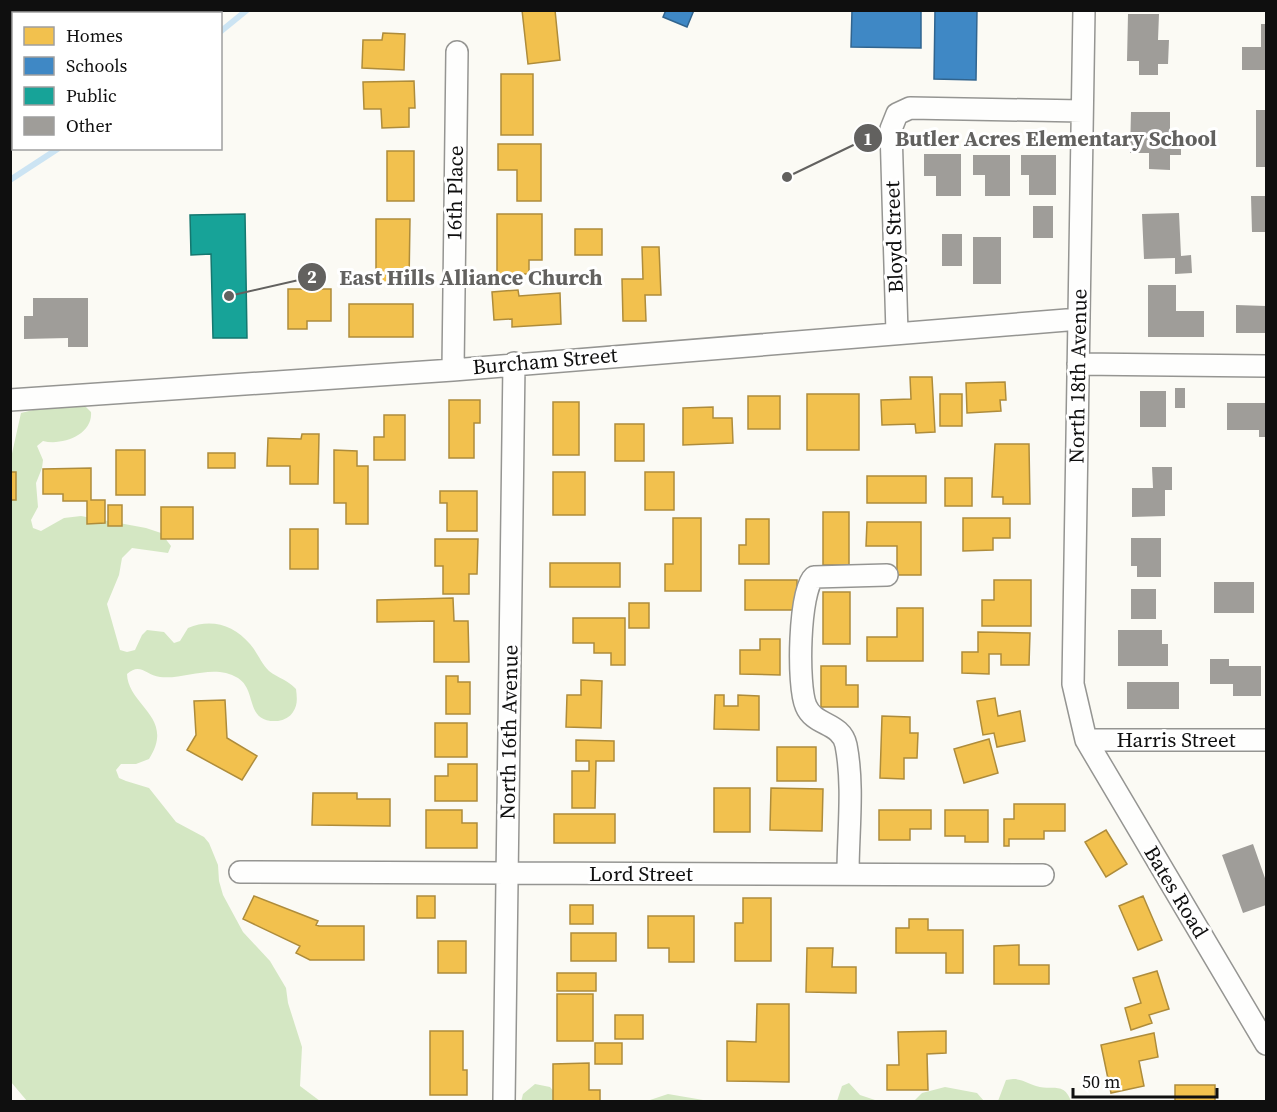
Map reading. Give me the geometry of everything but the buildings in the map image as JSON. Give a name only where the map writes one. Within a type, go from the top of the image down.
[{"type":"street","name":"North 18th Avenue","points":[[1084,10],[1074,684],[1086,740]]},
{"type":"street","name":"16th Place","points":[[453,370],[457,52]]},
{"type":"street","name":"Bloyd Street","points":[[897,333],[891,129],[897,114],[910,108],[1082,111]]},
{"type":"street","name":"Burcham Street","points":[[10,400],[453,370],[514,363],[1079,319]]},
{"type":"street","name":"North 16th Avenue","points":[[504,1101],[514,363]]},
{"type":"street","points":[[1078,364],[1266,366]]},
{"type":"street","points":[[848,873],[849,765],[846,744],[837,729],[816,718],[806,707],[801,687],[807,586],[814,577],[825,575],[887,575]]},
{"type":"street","name":"Harris Street","points":[[1086,740],[1266,740]]},
{"type":"street","name":"Bates Road","points":[[1086,740],[1266,1044]]},
{"type":"street","name":"Lord Street","points":[[240,872],[477,872],[507,875],[848,873],[1043,875]]},
{"type":"green space","points":[[85,406],[91,412],[87,427],[82,433],[59,442],[43,441],[37,446],[43,460],[36,483],[38,507],[31,520],[33,528],[41,531],[64,518],[81,516],[161,533],[171,546],[168,553],[132,548],[122,558],[119,575],[107,604],[120,650],[127,652],[135,650],[147,630],[164,632],[174,643],[180,641],[188,628],[205,624],[222,625],[244,637],[269,671],[296,689],[297,698],[292,714],[280,721],[267,720],[256,712],[244,684],[238,678],[228,674],[209,672],[160,677],[136,669],[127,674],[129,685],[154,722],[157,732],[156,745],[149,759],[136,764],[121,764],[116,770],[119,778],[149,788],[176,822],[204,837],[209,843],[218,865],[223,895],[243,932],[270,961],[286,988],[288,1003],[302,1047],[300,1086],[320,1101],[27,1101],[11,1082],[11,458],[21,413]]},
{"type":"green space","points":[[1013,1079],[1036,1086],[1061,1089],[1071,1101],[998,1101],[1006,1080]]},
{"type":"green space","points":[[849,1083],[860,1095],[878,1101],[837,1101],[842,1086]]},
{"type":"green space","points":[[535,1084],[550,1087],[563,1102],[521,1102],[523,1094]]},
{"type":"green space","points":[[945,1087],[977,1093],[984,1101],[914,1101],[922,1093]]},
{"type":"green space","points":[[668,1094],[709,1101],[647,1101]]},
{"type":"waterway","points":[[222,30],[247,10]]},
{"type":"waterway","points":[[10,180],[56,150]]},
{"type":"place","name":"Butler Acres Elementary School","points":[[787,177]]},
{"type":"place","name":"East Hills Alliance Church","points":[[229,296]]}]
